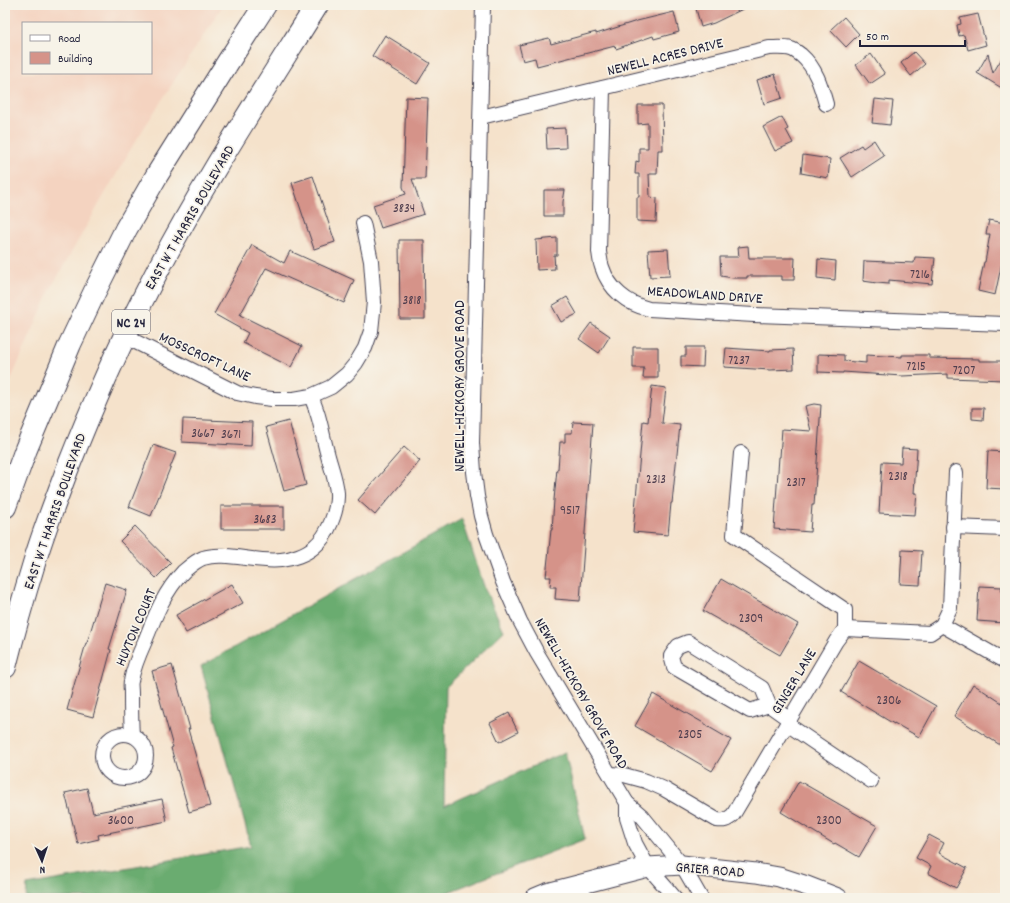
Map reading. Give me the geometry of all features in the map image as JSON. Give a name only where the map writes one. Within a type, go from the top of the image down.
[{"type":"main road","points":[[5,507],[26,449],[70,344],[126,229],[157,175],[265,5]]},
{"type":"main road","name":"EAST W T HARRIS BOULEVARD","points":[[5,667],[35,559],[54,503],[99,390],[124,336],[174,239],[207,182],[317,5]]},
{"type":"street","name":"NEWELL-HICKORY GROVE ROAD","points":[[483,5],[472,443],[475,478],[481,516],[492,554],[503,582],[520,621],[537,653],[627,803],[642,816],[682,865],[701,898]]},
{"type":"street","name":"NEWELL ACRES DRIVE","points":[[481,117],[769,48],[790,48],[795,50],[808,61],[814,69],[826,104]]},
{"type":"street","name":"MEADOWLAND DRIVE","points":[[603,88],[599,252],[601,266],[607,280],[617,293],[627,301],[649,309],[754,315],[1005,324]]},
{"type":"street","name":"MOSSCROFT LANE","points":[[124,336],[237,393],[272,399],[294,399],[311,396],[331,387],[347,374],[356,363],[371,331],[374,302],[374,280],[363,223]]},
{"type":"street","name":"HUYTON COURT","points":[[132,735],[131,681],[140,652],[156,612],[166,593],[178,577],[191,564],[202,558],[218,556],[266,561],[282,560],[307,552],[315,547],[320,541],[334,517],[337,493],[335,480],[326,451],[319,418],[311,396]]},
{"type":"street","points":[[741,453],[734,535],[845,610],[845,629],[930,633],[942,625],[950,608],[956,472]]},
{"type":"street","points":[[954,527],[1005,529]]},
{"type":"street","points":[[942,625],[1005,661]]},
{"type":"street","name":"GINGER LANE","points":[[610,774],[624,775],[646,781],[664,789],[717,820],[724,821],[728,819],[733,815],[836,641],[845,629]]},
{"type":"street","points":[[769,705],[750,711],[674,667],[671,656],[678,646],[688,642],[762,688],[769,705],[789,722],[871,782]]},
{"type":"street","name":"NEWELL-HICKORY GROVE ROAD","points":[[627,803],[627,818],[635,843],[648,867],[675,898]]},
{"type":"street","name":"GRIER ROAD","points":[[535,898],[548,893],[648,867],[682,865],[779,876],[838,898]]},
{"type":"shaded area","points":[[5,5],[223,5],[133,145],[52,286],[5,393]]},
{"type":"green space","points":[[462,519],[485,589],[504,631],[446,687],[444,806],[565,752],[585,839],[433,898],[26,898],[27,885],[251,846],[201,666]]},
{"type":"building","points":[[695,5],[751,5],[714,23],[701,27]]},
{"type":"building","points":[[674,12],[679,32],[654,39],[653,36],[616,49],[615,46],[537,66],[535,58],[523,61],[519,45],[549,38],[551,44],[596,32],[596,34],[637,21]]},
{"type":"building","points":[[978,14],[986,45],[968,50],[964,35],[959,36],[957,25],[961,24],[960,18]]},
{"type":"building","points":[[844,17],[859,34],[846,47],[830,30]]},
{"type":"building","points":[[385,35],[430,63],[417,84],[372,56]]},
{"type":"building","points":[[914,52],[925,64],[911,76],[901,63]]},
{"type":"building","points":[[1005,53],[1005,90],[977,73],[988,54],[993,73]]},
{"type":"building","points":[[871,54],[885,74],[870,84],[856,65]]},
{"type":"building","points":[[775,74],[782,98],[764,104],[757,80]]},
{"type":"building","points":[[406,97],[428,98],[425,179],[412,179],[424,214],[381,228],[373,205],[406,194],[403,187]]},
{"type":"building","points":[[875,99],[893,101],[890,125],[872,123]]},
{"type":"building","points":[[638,105],[662,105],[663,150],[658,150],[657,174],[649,174],[650,197],[657,198],[656,222],[637,221],[639,174],[635,174],[636,161],[639,162],[639,148],[648,148],[648,123],[638,124]]},
{"type":"building","points":[[782,117],[788,129],[786,130],[793,143],[775,151],[763,127]]},
{"type":"building","points":[[565,128],[566,148],[547,149],[546,129]]},
{"type":"building","points":[[874,140],[884,156],[852,177],[840,158],[861,145],[863,148]]},
{"type":"building","points":[[803,155],[830,159],[828,178],[801,173]]},
{"type":"building","points":[[313,176],[335,242],[314,249],[292,183]]},
{"type":"building","points":[[544,190],[565,190],[563,216],[544,216]]},
{"type":"building","points":[[989,220],[1005,223],[1005,248],[995,295],[978,291],[990,234],[986,234]]},
{"type":"building","points":[[557,238],[557,255],[554,255],[555,269],[537,270],[536,240]]},
{"type":"building","points":[[399,240],[424,240],[425,319],[400,319]]},
{"type":"building","points":[[252,245],[284,263],[290,251],[354,280],[344,303],[266,268],[240,315],[302,346],[291,367],[243,343],[248,333],[214,314]]},
{"type":"building","points":[[748,246],[749,258],[795,258],[794,280],[782,280],[782,276],[747,276],[747,278],[733,278],[721,276],[720,257],[739,257],[738,247]]},
{"type":"building","points":[[668,249],[670,276],[650,277],[648,250]]},
{"type":"building","points":[[915,257],[935,258],[932,284],[889,280],[889,284],[863,281],[864,261],[914,263]]},
{"type":"building","points":[[818,259],[836,261],[835,280],[817,278]]},
{"type":"building","points":[[567,297],[577,314],[561,322],[552,306]]},
{"type":"building","points":[[591,323],[610,336],[599,353],[579,339]]},
{"type":"building","points":[[633,347],[658,347],[658,378],[643,378],[644,368],[633,368]]},
{"type":"building","points":[[686,347],[704,347],[703,367],[681,366],[681,356],[686,356]]},
{"type":"building","points":[[726,348],[770,351],[793,349],[794,369],[770,370],[724,367]]},
{"type":"building","points":[[818,354],[844,355],[844,361],[866,363],[866,355],[902,357],[902,355],[929,355],[929,358],[1005,361],[1005,380],[948,378],[948,374],[902,376],[818,372]]},
{"type":"building","points":[[652,386],[666,388],[662,423],[680,425],[668,535],[633,532],[643,421],[648,422]]},
{"type":"building","points":[[814,404],[821,405],[814,505],[812,505],[810,532],[774,529],[782,429],[811,431],[805,406]]},
{"type":"building","points":[[972,408],[984,408],[983,420],[972,419]]},
{"type":"building","points":[[183,419],[252,422],[251,446],[182,442]]},
{"type":"building","points":[[289,421],[306,485],[284,491],[266,427]]},
{"type":"building","points":[[573,422],[593,423],[580,601],[555,599],[556,587],[550,587],[551,577],[546,577],[560,442],[565,442],[565,433],[572,433]]},
{"type":"building","points":[[153,445],[176,453],[151,516],[129,507]]},
{"type":"building","points":[[404,447],[420,461],[375,515],[358,500]]},
{"type":"building","points":[[902,448],[917,449],[914,493],[917,493],[915,515],[879,513],[882,462],[901,463]]},
{"type":"building","points":[[988,451],[1005,452],[1005,489],[986,488]]},
{"type":"building","points":[[221,506],[284,506],[284,529],[221,529]]},
{"type":"building","points":[[135,526],[171,563],[156,578],[120,541]]},
{"type":"building","points":[[902,550],[922,551],[920,585],[900,584]]},
{"type":"building","points":[[721,579],[798,624],[780,655],[703,611]]},
{"type":"building","points":[[105,583],[127,590],[109,649],[111,650],[93,717],[67,710]]},
{"type":"building","points":[[232,584],[243,603],[186,633],[176,615]]},
{"type":"building","points":[[979,586],[1002,587],[1001,591],[1005,591],[1005,623],[977,621]]},
{"type":"building","points":[[859,661],[936,706],[919,737],[894,724],[841,692]]},
{"type":"building","points":[[172,665],[190,729],[188,729],[210,806],[189,812],[152,671]]},
{"type":"building","points":[[973,684],[1005,705],[1005,748],[954,716]]},
{"type":"building","points":[[653,694],[731,740],[712,771],[635,726]]},
{"type":"building","points":[[509,713],[518,732],[499,742],[490,723]]},
{"type":"building","points":[[799,781],[877,826],[859,857],[835,843],[834,844],[781,812]]},
{"type":"building","points":[[87,788],[93,813],[162,799],[167,821],[98,835],[99,839],[78,844],[65,793]]},
{"type":"building","points":[[929,835],[944,843],[939,853],[967,868],[956,888],[928,873],[931,866],[916,858]]}]
